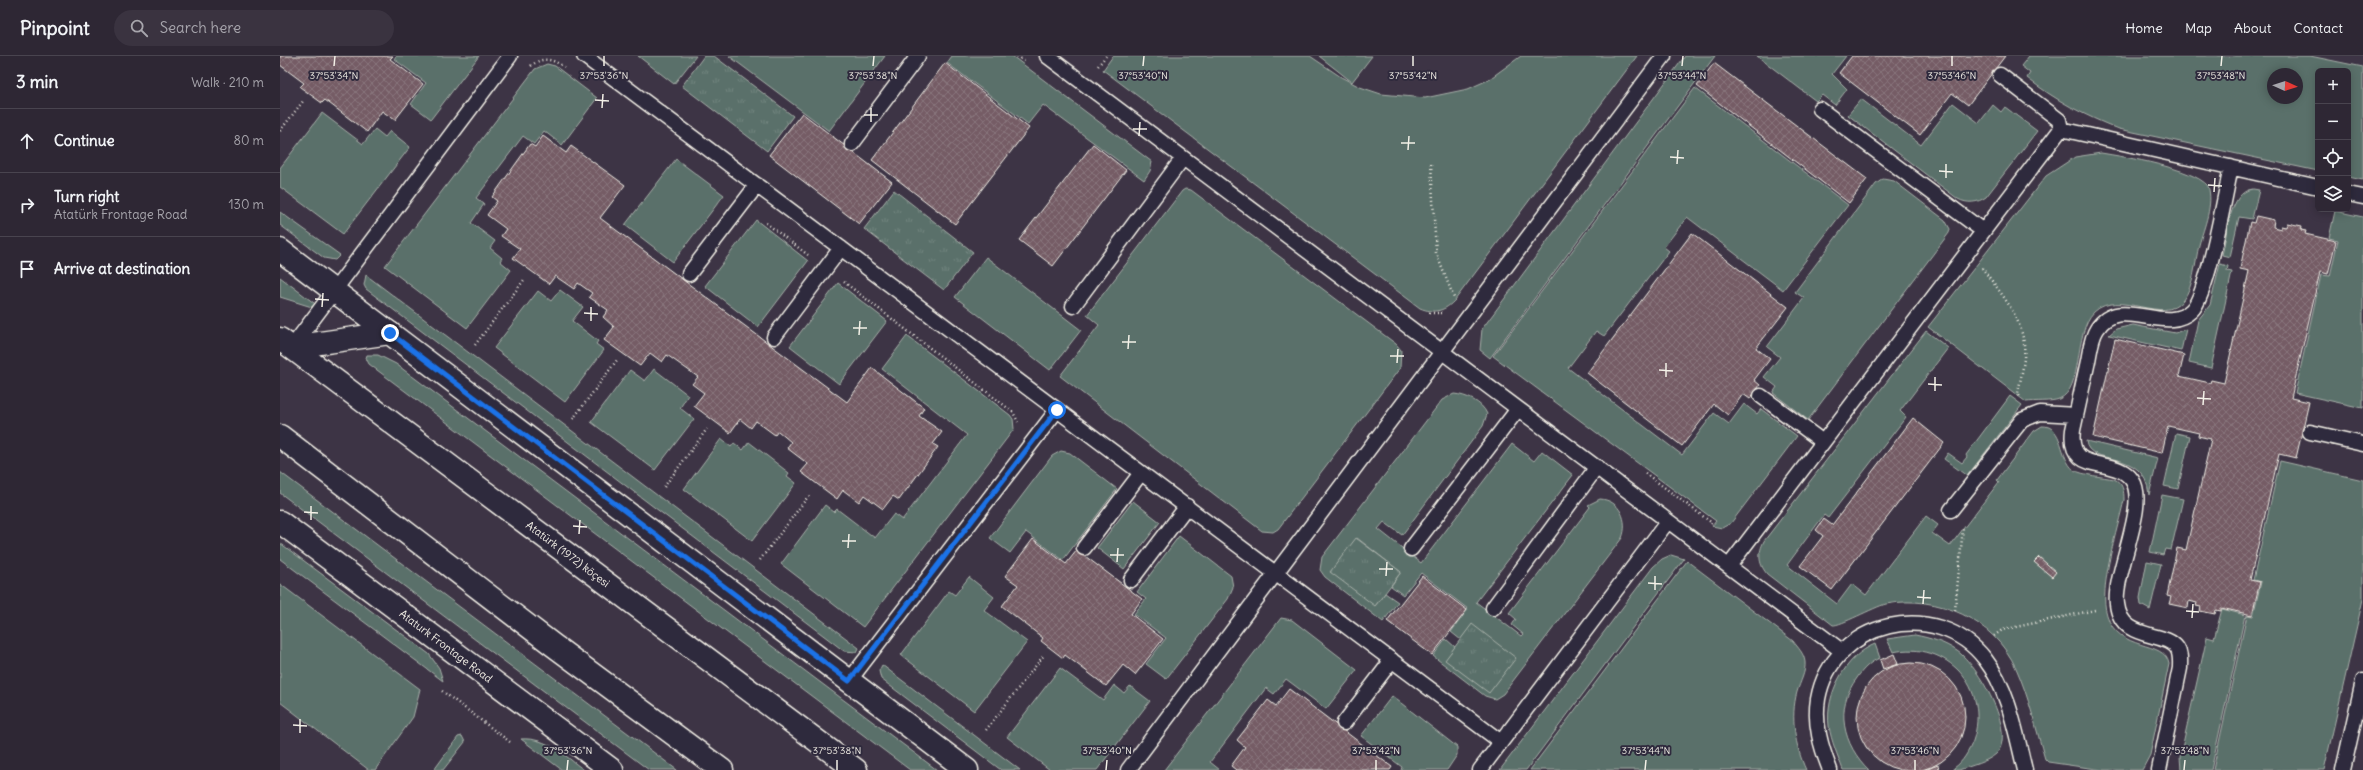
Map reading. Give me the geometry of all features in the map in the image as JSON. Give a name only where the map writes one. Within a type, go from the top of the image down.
[{"type":"main road","points":[[280,250],[967,770]]},
{"type":"main road","points":[[286,343],[390,333]]},
{"type":"main road","name":"Atatürk (1972) köçesi","points":[[286,343],[856,770]]},
{"type":"main road","points":[[280,436],[547,640],[722,770]]},
{"type":"main road","name":"Ataturk Frontage Road","points":[[280,522],[612,770]]},
{"type":"lane","points":[[286,343],[334,290],[510,56]]},
{"type":"lane","points":[[584,56],[1501,742]]},
{"type":"lane","points":[[852,144],[918,56]]},
{"type":"lane","points":[[1047,56],[1843,652]]},
{"type":"lane","points":[[1128,770],[1664,56]]},
{"type":"lane","points":[[1729,566],[2061,129],[2059,120],[2000,75]]},
{"type":"lane","points":[[1820,109],[1983,231]]},
{"type":"lane","points":[[2061,129],[2315,186]]},
{"type":"lane","points":[[1073,306],[1183,158]]},
{"type":"lane","points":[[2159,770],[2180,668],[2179,652],[2173,643],[2168,640],[2143,635],[2135,630],[2122,618],[2117,605],[2118,591],[2137,506],[2137,492],[2134,481],[2125,472],[2086,461],[2076,452],[2072,438],[2094,337],[2102,323],[2108,318],[2123,314],[2160,319],[2177,319],[2184,316],[2196,306],[2204,286],[2231,167]]},
{"type":"lane","points":[[689,274],[757,185]]},
{"type":"lane","points":[[2351,195],[2363,197]]},
{"type":"lane","points":[[774,337],[841,248]]},
{"type":"lane","points":[[1761,396],[1823,442]]},
{"type":"lane","points":[[1412,549],[1518,408]]},
{"type":"lane","points":[[849,681],[1057,410]]},
{"type":"lane","points":[[1951,510],[2015,426],[2029,416],[2051,412],[2076,415]]},
{"type":"lane","points":[[2310,432],[2363,444]]},
{"type":"lane","points":[[1493,608],[1597,467]]},
{"type":"lane","points":[[1084,548],[1141,473]]},
{"type":"lane","points":[[1131,580],[1187,506]]},
{"type":"lane","points":[[1480,770],[1668,520]]},
{"type":"lane","points":[[1830,770],[1816,726],[1818,699],[1827,673],[1843,652],[1864,635],[1889,625],[1916,623],[1942,628],[1966,641],[1985,659],[1998,683],[2010,712],[2025,770]]},
{"type":"lane","points":[[1344,723],[1392,660]]},
{"type":"lane","points":[[2343,770],[2363,681]]},
{"type":"path","points":[[1096,68],[1106,56]]},
{"type":"path","points":[[527,72],[537,62],[547,59],[557,62],[569,72]]},
{"type":"path","points":[[1091,64],[1102,73]]},
{"type":"path","points":[[280,131],[304,100]]},
{"type":"path","points":[[1431,164],[1436,253],[1456,303]]},
{"type":"path","points":[[742,204],[1013,412],[1019,424]]},
{"type":"path","points":[[1968,250],[2004,299],[2023,337],[2024,353],[2018,393],[2029,416]]},
{"type":"path","points":[[475,345],[524,280]]},
{"type":"path","points":[[1423,312],[1435,314],[1446,312]]},
{"type":"path","points":[[573,418],[617,360]]},
{"type":"path","points":[[664,487],[708,429]]},
{"type":"path","points":[[760,560],[810,494]]},
{"type":"path","points":[[1951,510],[1964,520],[1954,614]]},
{"type":"path","points":[[1991,638],[2002,630],[2117,605]]},
{"type":"path","points":[[986,730],[1044,655]]},
{"type":"path","points":[[442,691],[510,742]]},
{"type":"green space","points":[[396,56],[479,56],[431,119],[411,104],[426,83],[394,59]]},
{"type":"green space","points":[[638,56],[696,56],[674,84]]},
{"type":"green space","points":[[704,56],[714,56],[793,116],[767,151],[682,86]]},
{"type":"green space","points":[[729,56],[885,56],[829,131]]},
{"type":"green space","points":[[952,56],[1012,56],[1152,162],[1150,171],[1144,180],[1043,105],[1028,124],[947,63]]},
{"type":"green space","points":[[1113,56],[1310,56],[1341,77],[1360,87],[1381,94],[1425,98],[1468,89],[1488,80],[1521,56],[1637,56],[1455,300],[1443,309],[1430,311],[1420,308],[1103,70]]},
{"type":"green space","points":[[1319,56],[1372,56],[1352,82]]},
{"type":"green space","points":[[1685,56],[1715,56],[1490,358],[1480,350],[1482,329]]},
{"type":"green space","points":[[1757,56],[1846,56],[1832,74],[1847,89],[1835,105],[1822,95],[1816,101]]},
{"type":"green space","points":[[2029,56],[2310,56],[2363,67],[2363,180],[2351,178],[2351,68],[2315,68],[2315,170],[2119,129],[2082,113],[2060,101],[2027,78],[2030,73],[2021,66]]},
{"type":"green space","points":[[547,64],[555,66],[597,98],[562,145],[544,131],[534,144],[523,136],[476,198],[484,204],[471,223],[495,241],[490,248],[502,258],[500,261],[511,270],[467,328],[385,266],[535,69]]},
{"type":"green space","points":[[1695,88],[1848,205],[1783,290],[1687,217],[1664,247],[1669,251],[1604,336],[1596,331],[1568,368],[1682,455],[1714,413],[1729,424],[1744,404],[1757,414],[1761,409],[1797,436],[1731,523],[1722,528],[1712,526],[1716,521],[1493,356]]},
{"type":"green space","points":[[1861,99],[1921,145],[1953,103],[1979,123],[1993,105],[2001,112],[2005,107],[2037,131],[1986,197],[1976,202],[1965,202],[1958,199],[1848,115]]},
{"type":"green space","points":[[322,113],[363,144],[375,129],[385,137],[390,131],[410,147],[343,234],[280,187],[280,168]]},
{"type":"green space","points":[[2101,153],[2158,164],[2188,174],[2208,186],[2210,193],[2209,208],[2190,288],[2183,300],[2175,307],[2153,309],[2116,304],[2104,306],[2094,312],[2087,321],[2083,333],[2076,373],[2067,393],[2056,400],[2026,402],[1928,327],[2046,176],[2075,157]]},
{"type":"green space","points":[[676,159],[724,195],[673,262],[625,225]]},
{"type":"green space","points":[[1883,179],[1894,181],[1945,220],[1950,229],[1949,233],[1808,420],[1773,393],[1777,387],[1764,377],[1780,357],[1767,347],[1804,298],[1795,292],[1876,184]]},
{"type":"green space","points":[[1185,189],[1191,190],[1396,344],[1401,350],[1400,368],[1278,529],[1273,532],[1262,531],[1060,376],[1099,325],[1087,315]]},
{"type":"green space","points":[[2253,189],[2259,190],[2252,219],[2239,217],[2230,257],[2222,255],[2230,216],[2234,206],[2239,197],[2245,192]]},
{"type":"green space","points":[[894,190],[973,252],[944,290],[864,229]]},
{"type":"green space","points":[[280,212],[340,255],[335,260],[324,258],[280,225]]},
{"type":"green space","points":[[2335,212],[2363,217],[2363,408],[2295,393],[2321,275],[2330,276],[2338,240],[2329,238]]},
{"type":"green space","points":[[756,220],[808,261],[758,327],[705,286]]},
{"type":"green space","points":[[986,257],[1081,330],[1050,370],[955,297]]},
{"type":"green space","points":[[2220,264],[2228,266],[2227,271],[2232,272],[2211,368],[2189,363],[2198,320],[2210,305]]},
{"type":"green space","points":[[366,275],[859,648],[857,652],[844,651],[366,289],[364,285]]},
{"type":"green space","points":[[280,277],[314,303],[316,305],[315,308],[280,297]]},
{"type":"green space","points":[[838,283],[887,321],[839,384],[790,346]]},
{"type":"green space","points":[[560,290],[583,307],[572,321],[598,341],[596,344],[604,350],[565,402],[494,348],[538,291],[551,301]]},
{"type":"green space","points":[[2133,325],[2175,333],[2186,329],[2181,351],[2109,335],[2116,329]]},
{"type":"green space","points":[[1926,331],[1948,348],[1900,411],[1906,417],[1828,518],[1824,515],[1787,565],[1837,604],[1852,584],[1866,595],[1926,516],[1938,525],[1932,533],[1950,546],[1999,482],[1997,480],[2034,431],[2042,426],[2049,427],[2058,437],[2069,465],[2074,470],[2088,475],[2114,479],[2121,485],[2123,490],[2124,500],[2107,574],[2105,603],[2107,615],[2113,627],[2121,635],[2130,641],[2159,651],[2166,656],[2169,664],[2150,755],[2142,770],[2103,770],[2048,762],[2045,759],[2029,702],[2016,668],[2006,651],[1994,636],[1979,624],[1962,614],[1944,607],[1925,603],[1906,602],[1886,604],[1843,623],[1833,625],[1767,574],[1762,566],[1760,554],[1764,541]]},
{"type":"green space","points":[[907,336],[1010,415],[1013,419],[1014,429],[863,627],[781,564],[825,505],[834,512],[837,509],[875,538],[894,514],[902,520],[967,435],[882,369]]},
{"type":"green space","points":[[367,355],[378,355],[396,364],[937,770],[910,770],[369,364],[366,358]]},
{"type":"green space","points":[[654,369],[688,395],[680,408],[694,419],[655,470],[591,422],[630,370],[645,381]]},
{"type":"green space","points":[[1454,394],[1473,400],[1485,410],[1487,414],[1483,426],[1402,535],[1384,522],[1378,529],[1421,563],[1512,444],[1534,461],[1542,451],[1573,475],[1476,602],[1521,636],[1523,634],[1512,625],[1516,619],[1509,613],[1590,507],[1588,505],[1600,499],[1613,503],[1621,512],[1624,525],[1622,538],[1503,694],[1495,699],[1485,696],[1433,656],[1446,639],[1455,647],[1446,660],[1461,640],[1451,632],[1468,609],[1421,573],[1403,595],[1391,586],[1401,572],[1357,538],[1375,606],[1385,593],[1398,602],[1383,622],[1325,577],[1320,570],[1322,557],[1442,400]]},
{"type":"green space","points":[[2010,396],[2022,405],[1967,476],[1944,459],[1948,453],[1962,463],[1967,457],[1966,455]]},
{"type":"green space","points":[[2176,433],[2190,436],[2178,489],[2164,486]]},
{"type":"green space","points":[[721,439],[731,447],[734,443],[743,450],[749,442],[789,473],[787,476],[796,483],[752,541],[684,489]]},
{"type":"green space","points":[[2086,441],[2158,458],[2149,495],[2145,480],[2138,470],[2128,464],[2096,454],[2089,449]]},
{"type":"green space","points":[[1061,451],[1070,453],[1117,489],[1063,560],[1026,532],[1010,553],[990,538],[1052,456]]},
{"type":"green space","points":[[2280,461],[2363,480],[2363,599],[2324,770],[2213,770],[2247,615],[2253,616],[2261,582],[2253,580]]},
{"type":"green space","points":[[280,472],[677,770],[649,770],[280,493]]},
{"type":"green space","points":[[2162,495],[2183,499],[2171,550],[2165,549],[2163,555],[2150,552]]},
{"type":"green space","points":[[1133,501],[1160,522],[1124,569],[1097,548]]},
{"type":"green space","points":[[1179,536],[1231,576],[1233,587],[1228,599],[1166,679],[1146,664],[1166,638],[1134,614],[1146,599],[1137,592]]},
{"type":"green space","points":[[1356,538],[1401,572],[1375,606],[1330,572]]},
{"type":"green space","points":[[280,543],[429,654],[439,668],[443,681],[280,559]]},
{"type":"green space","points":[[1671,555],[1684,559],[1526,770],[1500,770],[1653,567],[1662,559]]},
{"type":"green space","points":[[1687,561],[1793,641],[1802,653],[1805,666],[1795,702],[1794,721],[1796,741],[1806,770],[1530,770]]},
{"type":"green space","points":[[2147,561],[2161,564],[2150,610],[2141,605],[2140,598]]},
{"type":"green space","points":[[969,577],[994,597],[984,610],[1027,642],[974,711],[901,655],[949,591],[955,595]]},
{"type":"green space","points":[[280,584],[420,689],[413,717],[375,770],[369,770],[280,702]]},
{"type":"green space","points":[[2222,609],[2245,615],[2211,770],[2181,770],[2180,757],[2207,637],[2214,639]]},
{"type":"green space","points":[[1281,618],[1292,620],[1357,670],[1326,709],[1286,679],[1274,694],[1266,688],[1210,762],[1220,770],[1164,770]]},
{"type":"green space","points":[[1472,624],[1516,658],[1489,693],[1445,660]]},
{"type":"green space","points":[[1915,635],[1937,641],[1957,651],[1975,670],[1984,684],[1999,716],[2002,731],[2001,744],[1996,754],[1992,757],[1978,764],[1955,770],[1954,768],[1960,763],[1970,749],[1973,741],[1977,721],[1976,703],[1970,686],[1960,672],[1947,661],[1931,653],[1913,650],[1893,652],[1887,639]]},
{"type":"green space","points":[[1875,644],[1880,658],[1867,666],[1857,678],[1850,690],[1844,714],[1848,738],[1860,760],[1869,770],[1843,770],[1830,732],[1830,702],[1839,678],[1846,667],[1864,650]]},
{"type":"green space","points":[[882,665],[1020,770],[1001,770],[881,679],[879,671]]},
{"type":"green space","points":[[1060,668],[1103,700],[1114,685],[1124,693],[1130,686],[1150,701],[1097,770],[1050,770],[1007,737]]},
{"type":"green space","points":[[1392,696],[1457,747],[1457,755],[1447,770],[1401,770],[1402,767],[1361,736]]},
{"type":"green space","points":[[462,736],[465,742],[443,770],[434,770],[458,737]]},
{"type":"green space","points":[[521,739],[530,739],[547,744],[555,748],[584,770],[562,770]]},
{"type":"building","points":[[280,56],[393,56],[390,59],[423,84],[395,120],[382,111],[367,132],[325,100],[322,103],[300,87],[304,83],[280,65]]},
{"type":"building","points":[[1852,56],[2005,56],[1968,105],[1952,93],[1920,135],[1839,73]]},
{"type":"building","points":[[945,63],[1029,128],[955,224],[872,160]]},
{"type":"building","points":[[1714,63],[1867,179],[1849,203],[1697,86]]},
{"type":"building","points":[[802,113],[892,182],[859,224],[769,155]]},
{"type":"building","points":[[543,136],[566,153],[571,146],[625,185],[600,218],[847,402],[872,368],[924,408],[919,416],[942,432],[933,444],[938,447],[899,500],[893,496],[883,509],[864,495],[859,502],[843,490],[837,499],[801,472],[808,464],[787,448],[791,442],[778,431],[775,435],[756,421],[751,428],[740,419],[730,433],[694,406],[704,393],[692,384],[698,377],[667,355],[662,362],[650,353],[640,366],[604,340],[614,327],[603,317],[608,310],[589,297],[592,293],[578,283],[574,289],[555,276],[549,284],[513,258],[520,249],[501,236],[506,229],[487,215],[497,201],[492,197],[530,144],[535,147]]},
{"type":"building","points":[[1093,144],[1126,170],[1053,266],[1019,240]]},
{"type":"building","points":[[2256,216],[2274,220],[2273,227],[2281,229],[2281,226],[2286,227],[2287,223],[2302,226],[2301,230],[2306,231],[2305,234],[2336,241],[2328,274],[2320,272],[2291,398],[2309,402],[2296,458],[2279,454],[2250,580],[2260,582],[2252,615],[2221,608],[2221,611],[2216,610],[2215,614],[2200,611],[2201,607],[2196,606],[2197,603],[2189,601],[2188,608],[2169,604],[2171,597],[2167,596],[2177,548],[2186,550],[2211,439],[2198,436],[2199,433],[2168,426],[2162,453],[2093,437],[2115,339],[2184,355],[2179,376],[2210,383],[2211,380],[2224,383],[2249,271],[2240,269],[2250,222],[2254,223]]},
{"type":"building","points":[[1692,233],[1788,307],[1756,348],[1770,359],[1754,380],[1760,385],[1750,399],[1743,394],[1728,415],[1714,404],[1682,446],[1587,373]]},
{"type":"building","points":[[1913,418],[1944,443],[1832,590],[1800,566],[1823,536],[1816,530],[1824,519],[1832,525]]},
{"type":"building","points":[[1033,539],[1066,564],[1077,550],[1142,599],[1131,614],[1163,639],[1135,675],[1123,665],[1106,686],[1065,655],[1063,658],[1041,641],[1043,638],[1002,606],[1018,585],[1005,576]]},
{"type":"building","points":[[2039,557],[2056,572],[2052,577],[2034,562]]},
{"type":"building","points":[[1422,576],[1467,610],[1432,655],[1387,621]]},
{"type":"building","points":[[1894,654],[1898,664],[1883,669],[1880,660]]},
{"type":"building","points":[[1911,663],[1932,667],[1949,679],[1961,696],[1965,717],[1961,738],[1949,755],[1932,767],[1911,771],[1890,767],[1873,755],[1861,738],[1857,717],[1861,696],[1873,679],[1890,667]]},
{"type":"building","points":[[1289,689],[1392,767],[1390,770],[1236,770],[1231,766],[1245,747],[1237,740],[1268,700],[1276,706]]},
{"type":"building","points":[[1938,765],[1939,770],[1925,770]]},
{"type":"route","points":[[390,333],[849,681],[1057,410]]}]
